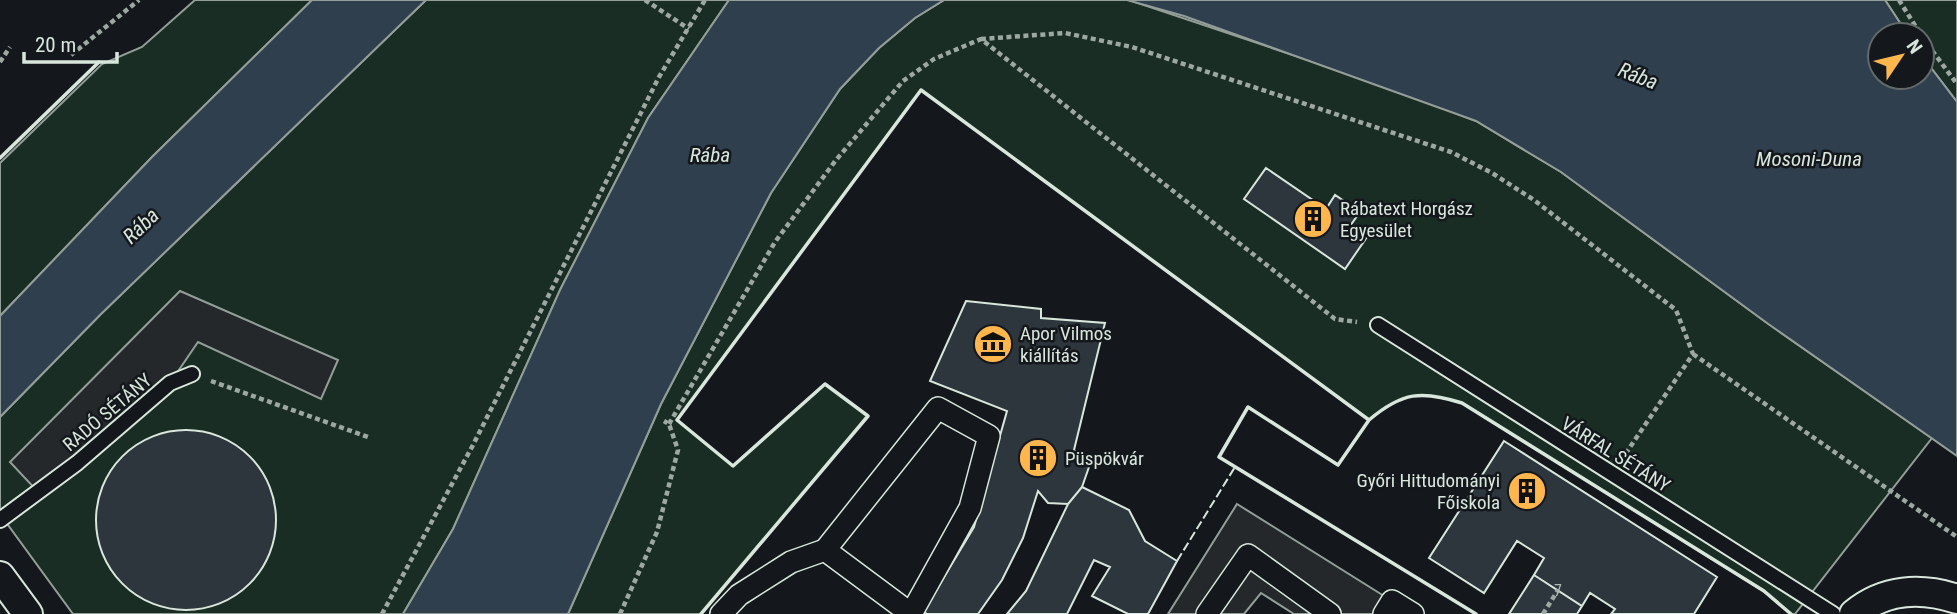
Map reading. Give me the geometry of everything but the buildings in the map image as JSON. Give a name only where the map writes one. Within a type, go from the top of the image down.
[{"type":"street","points":[[721,614],[739,595],[791,562],[825,550],[938,408],[989,436],[970,508],[911,614],[825,550]]},
{"type":"street","points":[[1207,614],[1248,555],[1330,614]]},
{"type":"street","points":[[0,576],[28,614]]},
{"type":"street","points":[[1854,614],[1878,599],[1905,592],[1957,599]]},
{"type":"street","points":[[1384,614],[1392,601],[1413,614]]},
{"type":"lane","name":"VÁRFAL SÉTÁNY","points":[[1378,325],[1833,614]]},
{"type":"lane","name":"RADÓ SÉTÁNY","points":[[0,520],[77,463],[170,383],[192,374]]},
{"type":"path","points":[[71,55],[139,0]]},
{"type":"path","points":[[645,0],[689,29]]},
{"type":"path","points":[[382,614],[473,445],[659,77],[705,0]]},
{"type":"path","points":[[1899,0],[1912,21]]},
{"type":"path","points":[[620,614],[657,532],[678,450],[666,423],[775,242],[836,160],[903,81],[934,59],[981,39],[1065,33],[1132,47],[1451,152],[1492,173],[1534,201],[1675,310],[1693,354],[1957,537]]},
{"type":"path","points":[[981,39],[1335,320],[1378,325]]},
{"type":"path","points":[[0,62],[10,47]]},
{"type":"path","points":[[1936,56],[1957,83]]},
{"type":"path","points":[[1612,475],[1693,354]]},
{"type":"path","points":[[192,374],[368,437]]},
{"type":"path","points":[[1543,614],[1558,590]]},
{"type":"green space","points":[[195,0],[312,0],[152,157],[0,316],[0,163],[102,64],[142,47]]},
{"type":"green space","points":[[426,0],[729,0],[648,118],[560,290],[453,529],[403,614],[73,614],[0,514],[0,417],[101,314]]},
{"type":"green space","points":[[944,0],[1129,0],[1391,88],[1476,121],[1561,172],[1767,323],[1932,438],[1795,614],[1791,614],[1763,591],[1462,403],[1435,396],[1413,396],[1392,404],[1369,420],[921,90],[677,420],[733,466],[825,384],[868,416],[701,614],[568,614],[661,404],[771,193],[840,89],[879,48],[915,18]]},
{"type":"green space","points":[[1885,0],[1957,0],[1957,102],[1936,74],[1936,21],[1899,21]]},
{"type":"shaded area","points":[[180,291],[338,360],[321,399],[198,342],[170,383],[38,492],[10,462]]},
{"type":"shaded area","points":[[1237,504],[1392,601],[1384,614],[1294,614],[1261,593],[1244,614],[1168,614]]},
{"type":"water","name":"Rába","points":[[312,0],[426,0],[101,314],[0,417],[0,316],[152,157]]},
{"type":"water","name":"Rába","points":[[729,0],[944,0],[915,18],[879,48],[840,89],[771,193],[661,404],[568,614],[403,614],[453,529],[560,290],[648,118]]},
{"type":"water","name":"Mosoni-Duna","points":[[1127,0],[1885,0],[1899,21],[1866,21],[1866,91],[1936,91],[1936,74],[1957,102],[1957,456],[1767,323],[1561,172],[1476,121],[1184,16]]},
{"type":"fence","points":[[1177,561],[1235,467]]},
{"type":"wall","points":[[0,158],[99,62]]},
{"type":"wall","points":[[701,614],[868,416],[825,384],[733,466],[677,420],[921,90],[1369,420],[1392,404],[1413,396],[1435,396],[1462,403],[1764,591],[1791,614]]},
{"type":"wall","points":[[1369,420],[1338,465],[1248,407],[1219,457],[1476,614]]},
{"type":"place","name":"Rábatext Horgász Egyesület","points":[[1313,219]]},
{"type":"place","name":"Apor Vilmos kiállítás","points":[[993,344]]},
{"type":"place","name":"Püspökvár","points":[[1038,458]]},
{"type":"place","name":"Győri Hittudományi Főiskola","points":[[1527,491]]}]
